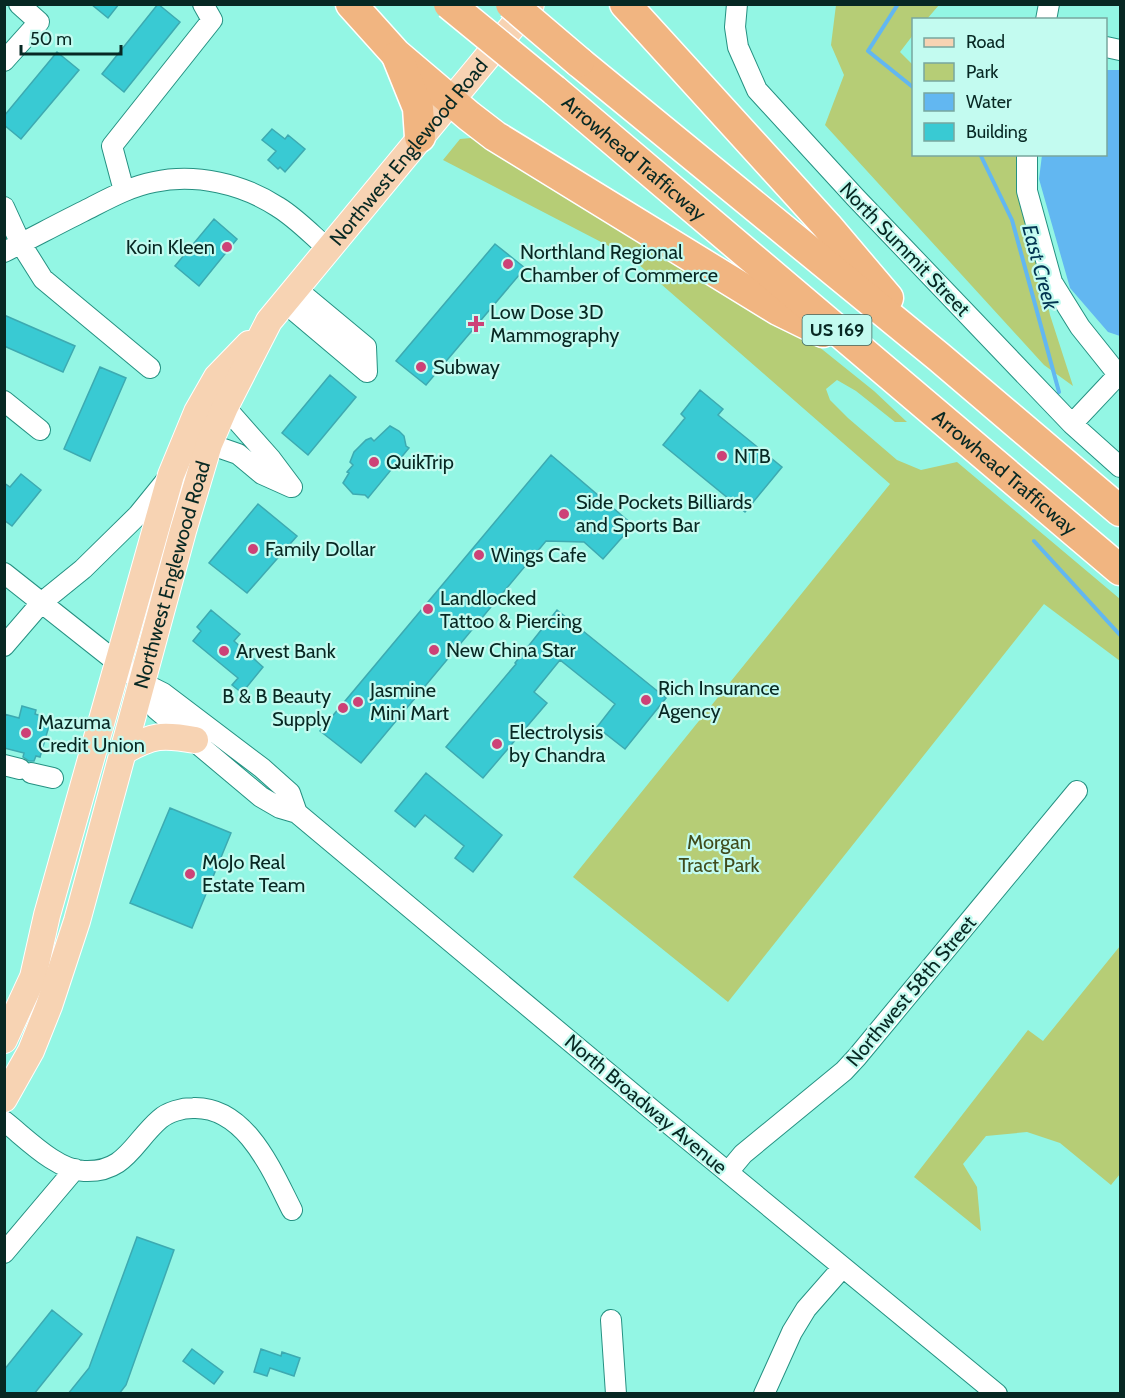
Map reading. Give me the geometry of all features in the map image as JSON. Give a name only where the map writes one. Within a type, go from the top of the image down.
[{"type":"highway","points":[[351,4],[396,54],[495,136],[778,310],[861,350]]},
{"type":"highway","name":"Arrowhead Trafficway","points":[[449,4],[554,90],[1120,570]]},
{"type":"highway","name":"Arrowhead Trafficway","points":[[511,4],[939,357],[1120,511]]},
{"type":"highway","points":[[625,4],[827,226],[939,357]]},
{"type":"highway","points":[[396,54],[418,108],[420,137]]},
{"type":"main road","name":"Northwest Englewood Road","points":[[4,1040],[33,977],[47,915],[171,475],[197,412],[217,377],[264,329],[327,248],[531,4]]},
{"type":"main road","name":"Northwest Englewood Road","points":[[4,1099],[31,1051],[49,1006],[77,921],[183,531],[209,444],[264,329]]},
{"type":"main road","points":[[124,751],[157,736],[195,740]]},
{"type":"street","points":[[4,61],[39,22],[19,4]]},
{"type":"street","name":"North Summit Street","points":[[736,4],[735,27],[738,47],[757,90],[1072,424],[1120,466]]},
{"type":"street","points":[[124,191],[112,146],[207,12]]},
{"type":"street","points":[[1027,156],[1027,191],[1052,282],[1080,327],[1119,376],[1072,424]]},
{"type":"street","points":[[13,248],[124,191],[154,182],[176,179],[208,181],[240,188],[277,206],[327,248]]},
{"type":"street","points":[[4,207],[13,248],[43,279],[150,368]]},
{"type":"street","points":[[4,401],[40,430]]},
{"type":"street","points":[[209,444],[238,454],[262,474],[292,487],[271,459],[225,407]]},
{"type":"street","points":[[4,645],[40,603],[83,569],[138,515],[171,475]]},
{"type":"street","name":"North Broadway Avenue","points":[[4,573],[143,683],[163,693],[262,768],[290,793],[297,813]]},
{"type":"street","name":"North Broadway Avenue","points":[[143,683],[156,709],[261,797],[280,808],[297,813],[842,1268],[997,1394]]},
{"type":"street","points":[[19,769],[53,778]]},
{"type":"street","name":"Northwest 58th Street","points":[[728,1172],[743,1154],[844,1071],[857,1057],[1077,791]]},
{"type":"street","points":[[4,1122],[58,1163],[83,1171],[107,1169],[120,1162],[160,1119],[171,1112],[199,1107],[214,1110],[227,1117],[252,1139],[270,1166],[292,1210]]},
{"type":"street","points":[[4,1253],[75,1169]]},
{"type":"street","points":[[764,1394],[792,1332],[806,1309],[842,1268]]},
{"type":"street","points":[[611,1320],[616,1394]]},
{"type":"green space","points":[[836,5],[939,5],[928,18],[912,18],[912,36],[900,52],[912,64],[912,156],[1017,156],[1050,315],[1073,386],[1044,365],[825,125],[844,75],[831,45]]},
{"type":"green space","name":"Morgan Tract Park","points":[[471,138],[485,141],[818,346],[874,391],[907,422],[895,422],[856,391],[837,380],[826,389],[830,400],[848,418],[897,460],[921,470],[957,462],[1120,599],[1120,661],[1044,604],[728,1002],[573,877],[890,484],[630,257],[443,160],[460,139]]},
{"type":"green space","points":[[1120,946],[1120,1174],[1111,1185],[1060,1143],[1027,1132],[986,1136],[963,1164],[977,1187],[981,1231],[914,1177],[1028,1030],[1043,1041]]},
{"type":"water","points":[[1107,70],[1120,70],[1120,336],[1108,332],[1070,288],[1039,179],[1042,156],[1107,156]]},
{"type":"building","points":[[91,4],[119,4],[108,18]]},
{"type":"building","points":[[158,4],[180,22],[124,92],[102,74]]},
{"type":"building","points":[[57,52],[79,70],[21,139],[4,125],[4,116]]},
{"type":"building","points":[[272,129],[285,139],[288,135],[305,149],[285,172],[268,160],[276,151],[262,140]]},
{"type":"building","points":[[214,219],[237,239],[199,286],[175,266]]},
{"type":"building","points":[[495,244],[525,268],[426,385],[396,361]]},
{"type":"building","points":[[4,315],[75,346],[63,372],[4,346]]},
{"type":"building","points":[[100,367],[126,378],[90,461],[64,449]]},
{"type":"building","name":"QuikTrip","points":[[330,375],[356,397],[308,455],[282,433]]},
{"type":"building","name":"NTB","points":[[700,390],[723,409],[718,415],[782,467],[745,512],[663,445],[685,418],[681,414]]},
{"type":"building","name":"QuikTrip","points":[[390,426],[404,436],[406,446],[409,448],[368,498],[365,495],[353,494],[343,483],[349,473],[347,472],[353,465],[350,462],[354,452],[366,440],[371,438],[374,441]]},
{"type":"building","points":[[551,455],[633,525],[603,559],[584,542],[546,541],[361,763],[320,731]]},
{"type":"building","points":[[21,474],[41,490],[12,526],[4,520],[4,483],[10,487]]},
{"type":"building","name":"Family Dollar","points":[[258,504],[297,536],[247,593],[209,563]]},
{"type":"building","name":"Arvest Bank","points":[[211,610],[240,634],[234,641],[263,667],[242,693],[232,685],[238,678],[193,641],[201,631],[197,627]]},
{"type":"building","points":[[557,610],[666,698],[625,749],[597,727],[615,704],[560,660],[534,692],[547,703],[483,778],[446,747],[516,664]]},
{"type":"building","name":"Mazuma Credit Union","points":[[22,706],[36,710],[35,714],[51,719],[40,757],[36,756],[34,761],[23,757],[24,753],[4,748],[4,714],[19,718]]},
{"type":"building","points":[[426,773],[502,835],[473,872],[455,858],[464,846],[425,815],[415,827],[395,811]]},
{"type":"building","points":[[170,808],[231,833],[192,928],[130,903]]},
{"type":"building","points":[[137,1237],[174,1250],[126,1385],[119,1394],[68,1394],[89,1368]]},
{"type":"building","points":[[52,1310],[82,1334],[34,1394],[4,1394],[4,1370]]},
{"type":"building","points":[[192,1349],[223,1372],[214,1384],[183,1361]]},
{"type":"building","points":[[261,1349],[281,1356],[282,1352],[300,1358],[294,1376],[270,1368],[267,1376],[254,1372]]},
{"type":"waterway","name":"East Creek","points":[[898,4],[868,51],[912,86]]},
{"type":"waterway","name":"East Creek","points":[[981,156],[1012,220],[1059,392]]},
{"type":"waterway","name":"East Creek","points":[[1034,541],[1120,635]]},
{"type":"place","name":"Koin Kleen","points":[[227,247]]},
{"type":"place","name":"Northland Regional Chamber of Commerce","points":[[508,264]]},
{"type":"place","name":"Low Dose 3D Mammography","points":[[476,324]]},
{"type":"place","name":"Subway","points":[[421,367]]},
{"type":"place","name":"NTB","points":[[722,456]]},
{"type":"place","name":"QuikTrip","points":[[374,462]]},
{"type":"place","name":"Side Pockets Billiards and Sports Bar","points":[[564,514]]},
{"type":"place","name":"Family Dollar","points":[[253,549]]},
{"type":"place","name":"Wings Cafe","points":[[479,555]]},
{"type":"place","name":"Landlocked Tattoo & Piercing","points":[[428,609]]},
{"type":"place","name":"New China Star","points":[[434,650]]},
{"type":"place","name":"Arvest Bank","points":[[224,651]]},
{"type":"place","name":"Rich Insurance Agency","points":[[646,700]]},
{"type":"place","name":"Jasmine Mini Mart","points":[[358,702]]},
{"type":"place","name":"B & B Beauty Supply","points":[[343,708]]},
{"type":"place","name":"Mazuma Credit Union","points":[[26,733]]},
{"type":"place","name":"Electrolysis by Chandra","points":[[497,744]]},
{"type":"place","name":"MoJo Real Estate Team","points":[[190,874]]}]
